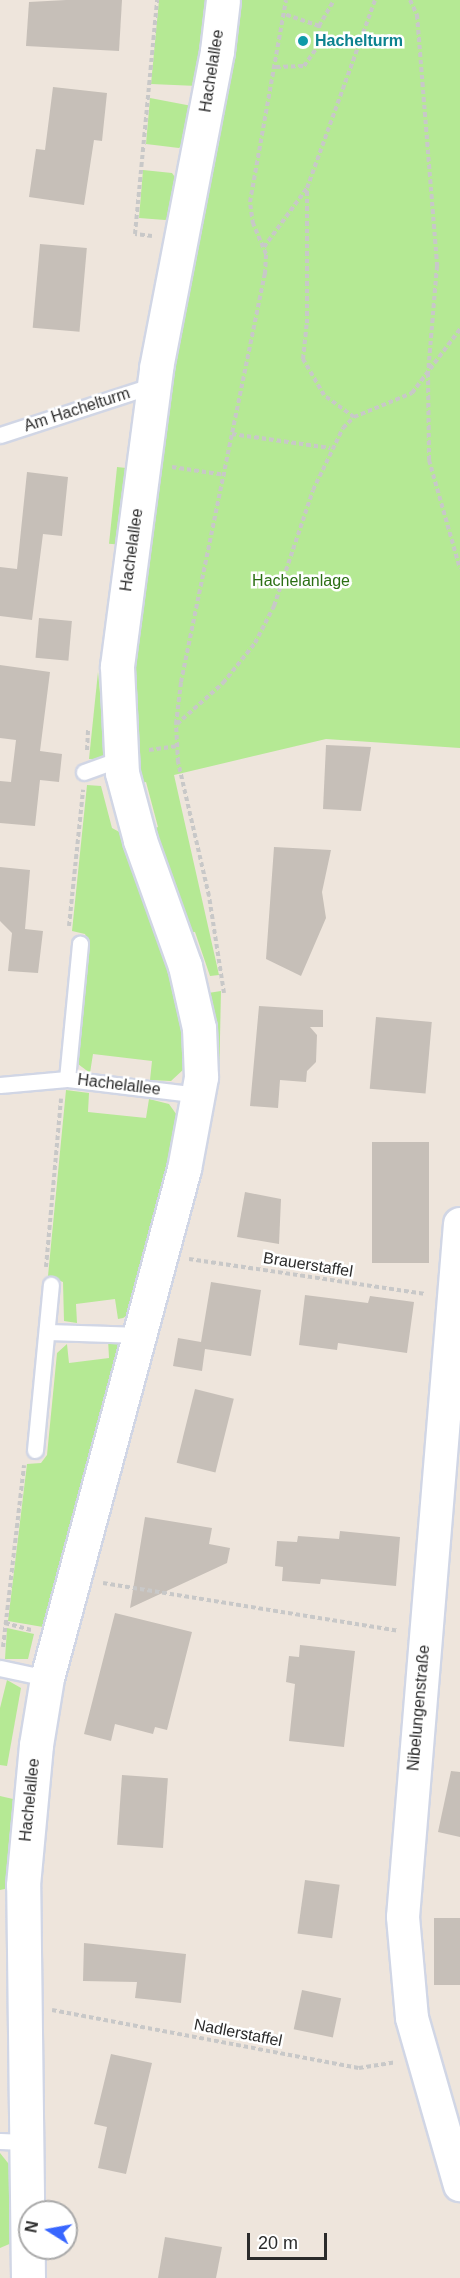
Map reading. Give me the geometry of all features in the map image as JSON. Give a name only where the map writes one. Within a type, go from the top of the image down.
[{"type":"street","name":"Hachelallee","points":[[28,2278],[13,2142],[28,2013],[16,1914],[24,1839],[30,1733],[141,1335],[199,1095],[199,1028],[191,963],[127,796],[120,759],[117,666],[154,385],[223,0]]},
{"type":"street","name":"Nibelungenstraße","points":[[460,1224],[403,1917],[412,2018],[460,2185]]},
{"type":"lane","name":"Am Hachelturm","points":[[0,435],[154,385]]},
{"type":"lane","points":[[84,772],[120,759]]},
{"type":"lane","name":"Hachelallee","points":[[80,944],[67,1079],[199,1095]]},
{"type":"lane","points":[[0,1086],[67,1079]]},
{"type":"lane","points":[[35,1450],[51,1285]]},
{"type":"lane","points":[[48,1332],[141,1335]]},
{"type":"lane","points":[[0,1668],[46,1678]]},
{"type":"path","points":[[276,67],[309,63],[320,43],[319,26],[334,0]]},
{"type":"path","points":[[264,247],[308,188],[375,0]]},
{"type":"path","points":[[410,0],[417,15],[437,266],[428,373],[429,460],[460,569]]},
{"type":"path","points":[[284,14],[319,26]]},
{"type":"path","points":[[308,188],[307,323],[303,359],[324,395],[354,417]]},
{"type":"path","points":[[176,724],[223,683],[255,643],[274,606],[330,448],[354,417],[395,404],[412,393],[460,329]]},
{"type":"path","points":[[232,434],[330,448]]},
{"type":"path","points":[[145,463],[225,475]]},
{"type":"path","points":[[51,1285],[45,1275],[62,1090],[67,1079]]},
{"type":"path","name":"Brauerstaffel","points":[[159,1263],[186,1258],[453,1299]]},
{"type":"path","points":[[0,1668],[24,1464],[35,1450]]},
{"type":"path","points":[[101,1583],[425,1635]]},
{"type":"path","name":"Nadlerstaffel","points":[[28,2013],[359,2068],[423,2057]]},
{"type":"green space","points":[[159,0],[210,0],[197,86],[151,84]]},
{"type":"green space","name":"Hachelanlage","points":[[234,0],[460,0],[460,748],[326,739],[174,775],[219,975],[210,976],[195,932],[187,932],[150,830],[158,827],[146,782],[132,785],[127,741],[136,592],[163,456],[170,356]]},
{"type":"green space","points":[[150,98],[192,106],[185,143],[179,148],[146,144]]},
{"type":"green space","points":[[143,170],[172,173],[177,180],[170,218],[165,220],[139,218]]},
{"type":"green space","points":[[117,467],[126,468],[118,545],[109,544]]},
{"type":"green space","points":[[98,672],[106,756],[89,759]]},
{"type":"green space","points":[[87,785],[101,786],[112,828],[123,834],[181,996],[185,1068],[171,1081],[150,1080],[152,1061],[93,1054],[90,1073],[78,1064],[88,942],[85,934],[72,931]]},
{"type":"green space","points":[[221,991],[219,1084],[214,1084],[208,993]]},
{"type":"green space","points":[[66,1090],[89,1093],[88,1112],[146,1118],[149,1099],[169,1104],[179,1118],[131,1313],[123,1318],[118,1319],[115,1299],[76,1304],[77,1323],[64,1321],[63,1282],[48,1276]]},
{"type":"green space","points":[[108,1339],[123,1340],[43,1627],[8,1621],[27,1464],[41,1463],[47,1455],[57,1353],[67,1344],[69,1363],[109,1358]]},
{"type":"green space","points":[[7,1628],[34,1634],[28,1659],[5,1659]]},
{"type":"green space","points":[[7,1680],[21,1688],[7,1766],[0,1765],[0,1708]]},
{"type":"green space","points":[[0,1796],[13,1799],[9,1888],[0,1890]]},
{"type":"green space","points":[[0,2153],[12,2168],[14,2242],[0,2248]]},
{"type":"building","points":[[122,0],[119,51],[26,46],[29,2]]},
{"type":"building","points":[[53,87],[107,93],[102,141],[94,140],[84,205],[29,197],[36,149],[45,150]]},
{"type":"building","points":[[40,244],[87,248],[80,332],[33,328]]},
{"type":"building","points":[[27,472],[68,477],[62,536],[43,534],[32,620],[0,616],[0,567],[17,569]]},
{"type":"building","points":[[39,618],[72,621],[68,661],[36,658]]},
{"type":"building","points":[[0,665],[50,672],[40,751],[62,754],[59,782],[40,780],[35,826],[0,823],[0,781],[11,782],[16,740],[0,738]]},
{"type":"building","points":[[326,745],[371,747],[361,811],[323,809]]},
{"type":"building","points":[[274,847],[331,850],[322,892],[326,918],[301,976],[266,959]]},
{"type":"building","points":[[0,867],[30,870],[25,929],[43,931],[38,973],[8,971],[12,933],[0,921]]},
{"type":"building","points":[[259,1006],[323,1010],[323,1027],[310,1027],[317,1035],[316,1062],[307,1071],[306,1082],[280,1080],[278,1108],[250,1106]]},
{"type":"building","points":[[376,1017],[432,1022],[426,1094],[370,1089]]},
{"type":"building","points":[[372,1142],[429,1142],[429,1263],[372,1263]]},
{"type":"building","points":[[245,1192],[281,1199],[279,1244],[237,1237]]},
{"type":"building","points":[[211,1282],[261,1290],[251,1356],[205,1349],[202,1371],[173,1366],[178,1338],[201,1342]]},
{"type":"building","points":[[305,1295],[368,1303],[370,1296],[414,1302],[407,1353],[338,1343],[337,1350],[299,1345]]},
{"type":"building","points":[[195,1389],[234,1399],[215,1472],[177,1463]]},
{"type":"building","points":[[145,1517],[212,1528],[209,1544],[230,1548],[227,1563],[130,1608]]},
{"type":"building","points":[[340,1531],[400,1537],[396,1586],[321,1579],[320,1584],[282,1581],[283,1567],[275,1566],[277,1541],[297,1542],[298,1536],[339,1539]]},
{"type":"building","points":[[115,1613],[192,1632],[167,1730],[155,1727],[153,1734],[115,1724],[111,1741],[84,1734]]},
{"type":"building","points":[[300,1645],[355,1651],[344,1747],[289,1741],[295,1684],[286,1682],[289,1656],[299,1657]]},
{"type":"building","points":[[451,1771],[460,1772],[460,1837],[438,1832]]},
{"type":"building","points":[[122,1775],[168,1778],[163,1848],[117,1845]]},
{"type":"building","points":[[305,1880],[340,1885],[332,1938],[297,1933]]},
{"type":"building","points":[[434,1918],[460,1918],[460,1985],[434,1985]]},
{"type":"building","points":[[84,1943],[186,1954],[181,2003],[135,1998],[137,1982],[83,1981]]},
{"type":"building","points":[[302,1990],[341,1998],[333,2037],[294,2029]]},
{"type":"building","points":[[111,2054],[152,2063],[126,2174],[98,2168],[107,2127],[94,2124]]},
{"type":"building","points":[[165,2237],[222,2247],[216,2278],[158,2278]]},
{"type":"place","name":"Hachelturm","points":[[303,41]]}]
